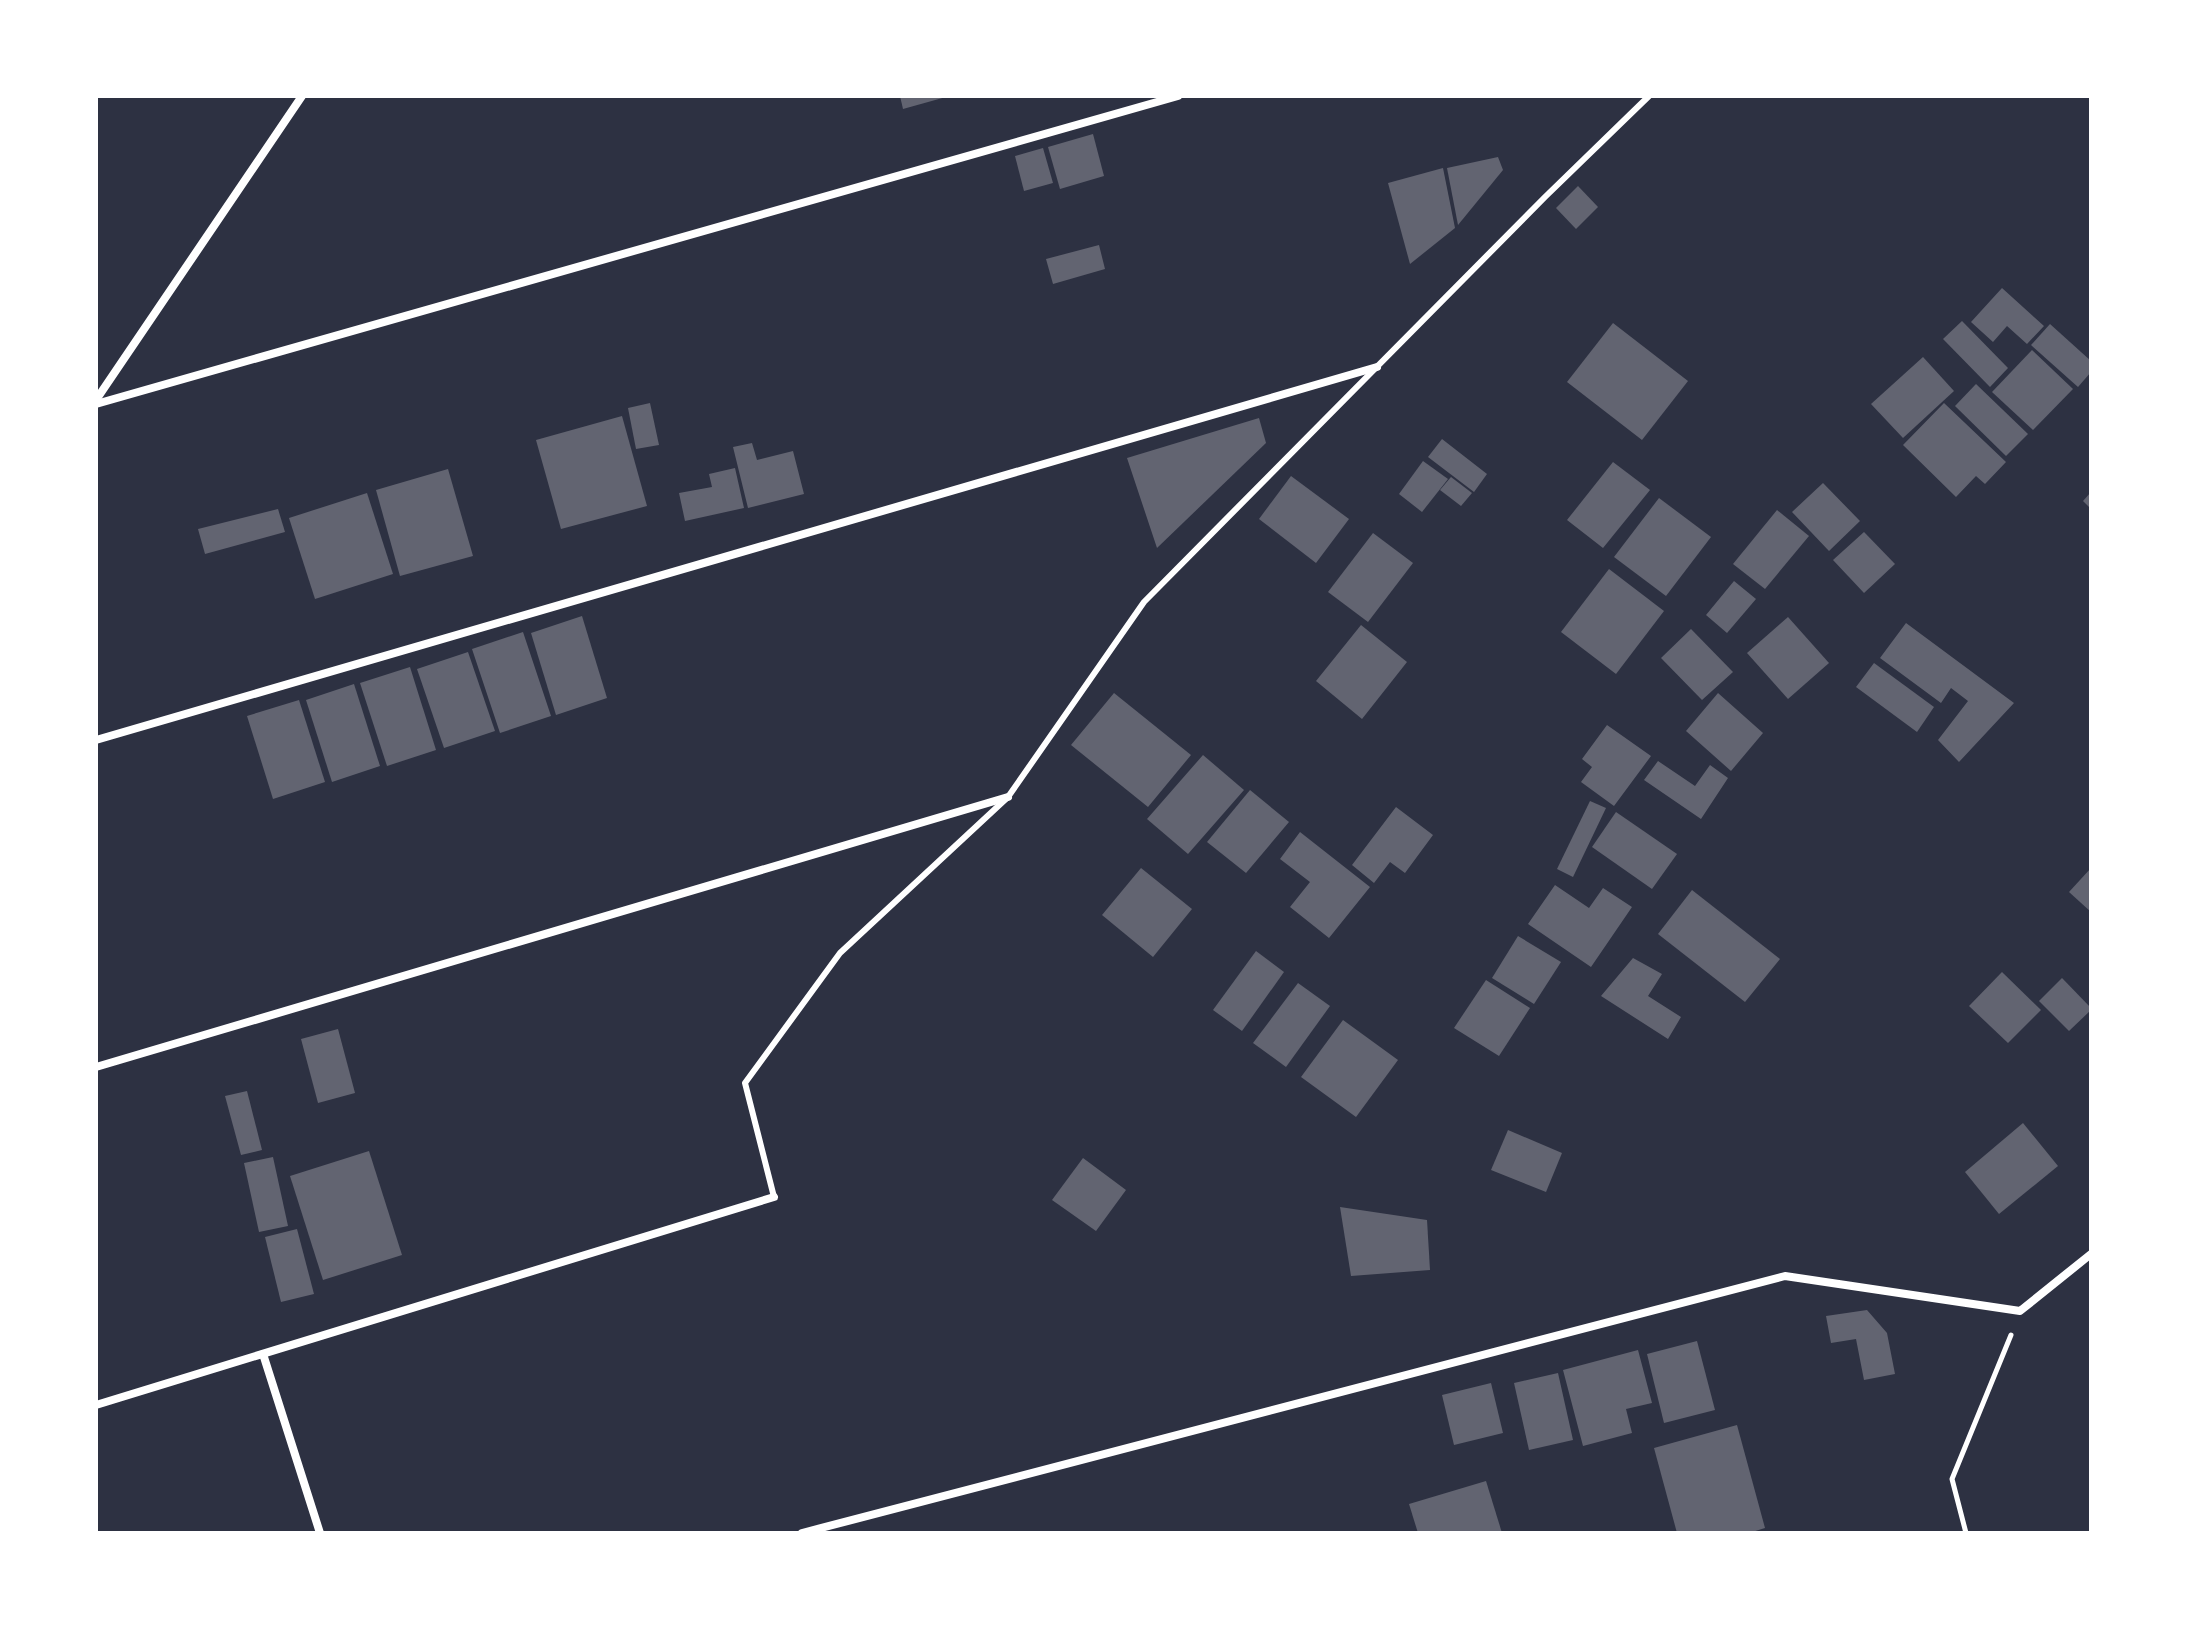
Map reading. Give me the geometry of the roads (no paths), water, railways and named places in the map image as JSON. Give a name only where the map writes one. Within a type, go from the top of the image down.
[{"type":"street","points":[[96,402],[302,96]]},
{"type":"street","points":[[96,402],[1178,96]]},
{"type":"street","points":[[96,740],[1377,367]]},
{"type":"street","points":[[96,1067],[1008,797]]},
{"type":"street","points":[[96,1405],[774,1197]]},
{"type":"street","points":[[802,1533],[1785,1276],[2020,1311],[2091,1254]]},
{"type":"street","points":[[263,1354],[320,1533]]},
{"type":"lane","points":[[774,1197],[745,1083],[840,953],[1008,797],[1144,602],[1649,96]]}]
